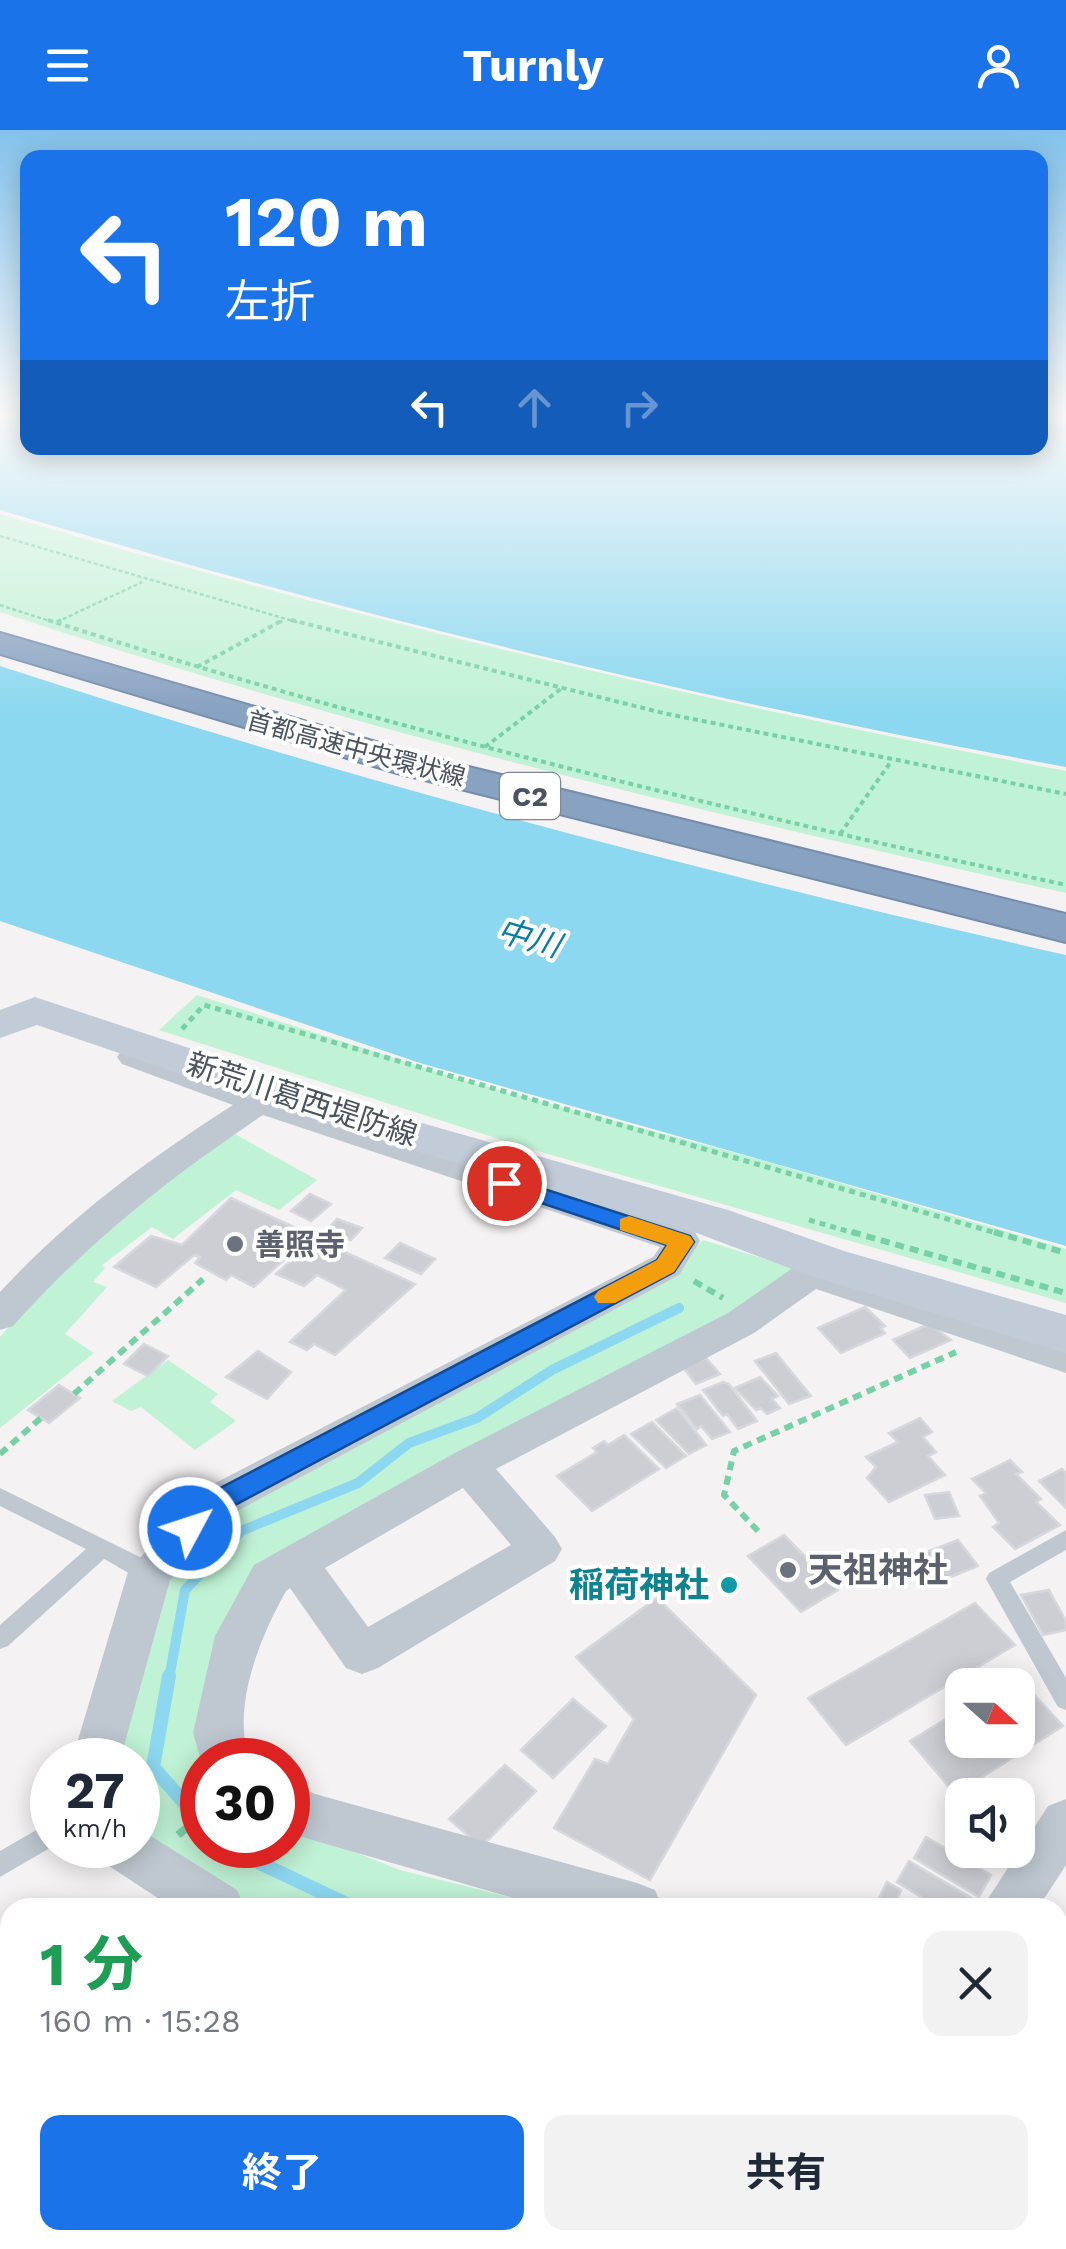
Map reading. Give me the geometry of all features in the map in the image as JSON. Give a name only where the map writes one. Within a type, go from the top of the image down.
[{"type":"highway","name":"首都高速中央環状線","points":[[0,628],[422,753],[1066,910]]},
{"type":"highway","name":"首都高速中央環状線","points":[[0,643],[411,765],[1066,928]]},
{"type":"main road","name":"新荒川葛西堤防線","points":[[10,1020],[35,1010],[402,1141],[711,1222],[821,1269],[1066,1334]]},
{"type":"street","points":[[10,1020],[259,1103],[402,1141],[682,1242],[666,1266],[210,1505],[150,1572],[102,1738]]},
{"type":"street","points":[[0,1316],[14,1277],[136,1184],[259,1103]]},
{"type":"street","points":[[218,1738],[238,1636],[270,1578],[468,1465],[751,1316],[821,1269],[990,1337],[1066,1359]]},
{"type":"street","points":[[295,1561],[362,1654],[540,1550],[468,1465]]},
{"type":"street","points":[[310,1816],[600,1898]]},
{"type":"street","points":[[1015,1898],[1066,1822]]},
{"type":"street","points":[[157,1868],[203,1898]]},
{"type":"lane","points":[[0,1496],[150,1572]]},
{"type":"lane","points":[[1066,1539],[997,1579],[1066,1700]]},
{"type":"lane","points":[[0,1639],[102,1548]]},
{"type":"lane","points":[[0,1865],[30,1847]]},
{"type":"path","points":[[0,536],[144,581],[562,688],[890,763],[1066,794]]},
{"type":"path","points":[[54,623],[144,581]]},
{"type":"path","points":[[0,605],[195,668],[484,747],[1066,885]]},
{"type":"path","points":[[195,668],[286,618]]},
{"type":"path","points":[[484,747],[562,688]]},
{"type":"path","points":[[840,834],[890,763]]},
{"type":"path","points":[[198,1034],[180,1028],[204,1006],[406,1068],[751,1161],[1066,1253]]},
{"type":"path","points":[[791,1215],[1066,1293]]},
{"type":"path","points":[[666,1266],[751,1316]]},
{"type":"path","points":[[74,1394],[203,1279]]},
{"type":"path","points":[[758,1531],[724,1495],[734,1452],[990,1337]]},
{"type":"path","points":[[0,1454],[41,1418]]},
{"type":"green space","points":[[0,514],[264,588],[530,656],[797,717],[1066,771],[1066,893],[663,800],[396,731],[0,612]]},
{"type":"green space","points":[[197,995],[469,1082],[758,1159],[1066,1249],[1066,1303],[524,1147],[159,1030]]},
{"type":"green space","points":[[235,1134],[317,1180],[279,1210],[236,1190],[173,1239],[152,1227],[102,1265],[105,1268],[93,1282],[107,1287],[65,1334],[94,1353],[0,1428],[0,1337],[110,1226],[171,1177]]},
{"type":"green space","points":[[703,1240],[800,1270],[746,1311],[276,1562],[210,1738],[180,1738],[180,1868],[160,1855],[160,1738],[113,1738],[157,1576],[217,1511],[670,1274]]},
{"type":"green space","points":[[168,1360],[218,1394],[210,1402],[236,1421],[195,1450],[141,1407],[131,1411],[112,1401]]},
{"type":"green space","points":[[310,1835],[400,1870],[514,1898],[229,1898],[180,1868],[310,1868]]},
{"type":"water","points":[[10,513],[1066,513],[1066,767],[797,714],[530,653]]},
{"type":"water","name":"中川","points":[[0,666],[264,748],[530,823],[797,892],[1066,955],[1066,1246],[420,1063],[0,921]]},
{"type":"building","points":[[310,1194],[331,1204],[311,1221],[291,1211]]},
{"type":"building","points":[[231,1198],[311,1235],[254,1287],[231,1275],[226,1280],[195,1263],[200,1257],[194,1255],[156,1287],[114,1267],[151,1236],[182,1245]]},
{"type":"building","points":[[337,1219],[362,1228],[351,1240],[326,1231]]},
{"type":"building","points":[[316,1239],[415,1284],[335,1355],[314,1344],[307,1350],[290,1342],[346,1290],[317,1275],[304,1286],[276,1274]]},
{"type":"building","points":[[400,1243],[435,1259],[421,1274],[385,1258]]},
{"type":"building","points":[[865,1307],[885,1326],[880,1328],[885,1333],[841,1353],[818,1328]]},
{"type":"building","points":[[929,1324],[951,1340],[910,1358],[893,1340]]},
{"type":"building","points":[[144,1344],[168,1356],[148,1376],[124,1364]]},
{"type":"building","points":[[258,1351],[291,1372],[267,1399],[226,1377]]},
{"type":"building","points":[[776,1353],[811,1396],[789,1404],[755,1361]]},
{"type":"building","points":[[706,1358],[720,1374],[696,1384],[683,1367]]},
{"type":"building","points":[[760,1377],[778,1396],[772,1399],[780,1408],[767,1414],[761,1408],[756,1410],[735,1388]]},
{"type":"building","points":[[723,1382],[729,1384],[757,1421],[738,1429],[727,1414],[723,1416],[703,1390]]},
{"type":"building","points":[[59,1385],[80,1398],[49,1423],[28,1410]]},
{"type":"building","points":[[700,1395],[730,1432],[712,1439],[701,1426],[697,1429],[677,1404]]},
{"type":"building","points":[[677,1408],[706,1445],[689,1454],[656,1420]]},
{"type":"building","points":[[920,1418],[932,1432],[923,1437],[936,1452],[928,1456],[945,1475],[889,1502],[867,1478],[876,1467],[866,1457],[898,1442],[889,1433]]},
{"type":"building","points":[[652,1422],[686,1456],[666,1468],[631,1434]]},
{"type":"building","points":[[624,1435],[659,1469],[592,1511],[557,1476],[597,1452],[593,1448],[604,1441],[608,1445]]},
{"type":"building","points":[[1010,1460],[1022,1472],[1016,1474],[1041,1499],[1036,1502],[1060,1525],[1015,1549],[993,1527],[999,1523],[980,1496],[986,1493],[972,1479]]},
{"type":"building","points":[[1062,1469],[1066,1473],[1066,1508],[1039,1481]]},
{"type":"building","points":[[949,1492],[959,1516],[935,1519],[925,1495]]},
{"type":"building","points":[[784,1535],[838,1590],[801,1612],[748,1556]]},
{"type":"building","points":[[958,1540],[978,1566],[936,1583],[916,1556]]},
{"type":"building","points":[[1049,1590],[1066,1621],[1066,1630],[1043,1635],[1021,1595]]},
{"type":"building","points":[[657,1598],[756,1695],[650,1880],[554,1828],[595,1759],[608,1764],[634,1719],[576,1657]]},
{"type":"building","points":[[975,1603],[1015,1645],[976,1668],[945,1668],[945,1686],[846,1745],[808,1698]]},
{"type":"building","points":[[1035,1696],[1063,1726],[1035,1744]]},
{"type":"building","points":[[573,1699],[606,1726],[553,1778],[521,1750]]},
{"type":"building","points":[[945,1719],[945,1758],[1012,1758],[980,1778],[945,1778],[945,1782],[910,1741]]},
{"type":"building","points":[[505,1765],[536,1791],[481,1847],[449,1819]]},
{"type":"building","points":[[926,1837],[945,1848],[945,1868],[979,1868],[991,1875],[979,1897],[914,1858]]},
{"type":"building","points":[[909,1861],[971,1898],[923,1898],[897,1882]]},
{"type":"building","points":[[887,1882],[901,1890],[898,1898],[879,1898]]},
{"type":"waterway","points":[[169,1679],[185,1590],[241,1531],[358,1483],[409,1443],[477,1418],[552,1370],[679,1308]]},
{"type":"waterway","points":[[169,1676],[153,1767],[180,1798]]},
{"type":"waterway","points":[[271,1868],[334,1898]]},
{"type":"slow traffic","points":[[606,1297],[666,1266],[682,1242],[629,1224]]},
{"type":"place","name":"善照寺","points":[[235,1244]]},
{"type":"place","name":"天祖神社","points":[[788,1570]]},
{"type":"place","name":"稲荷神社","points":[[729,1585]]},
{"type":"route","points":[[190,1528],[210,1505],[666,1266],[682,1242],[504,1183]]}]
